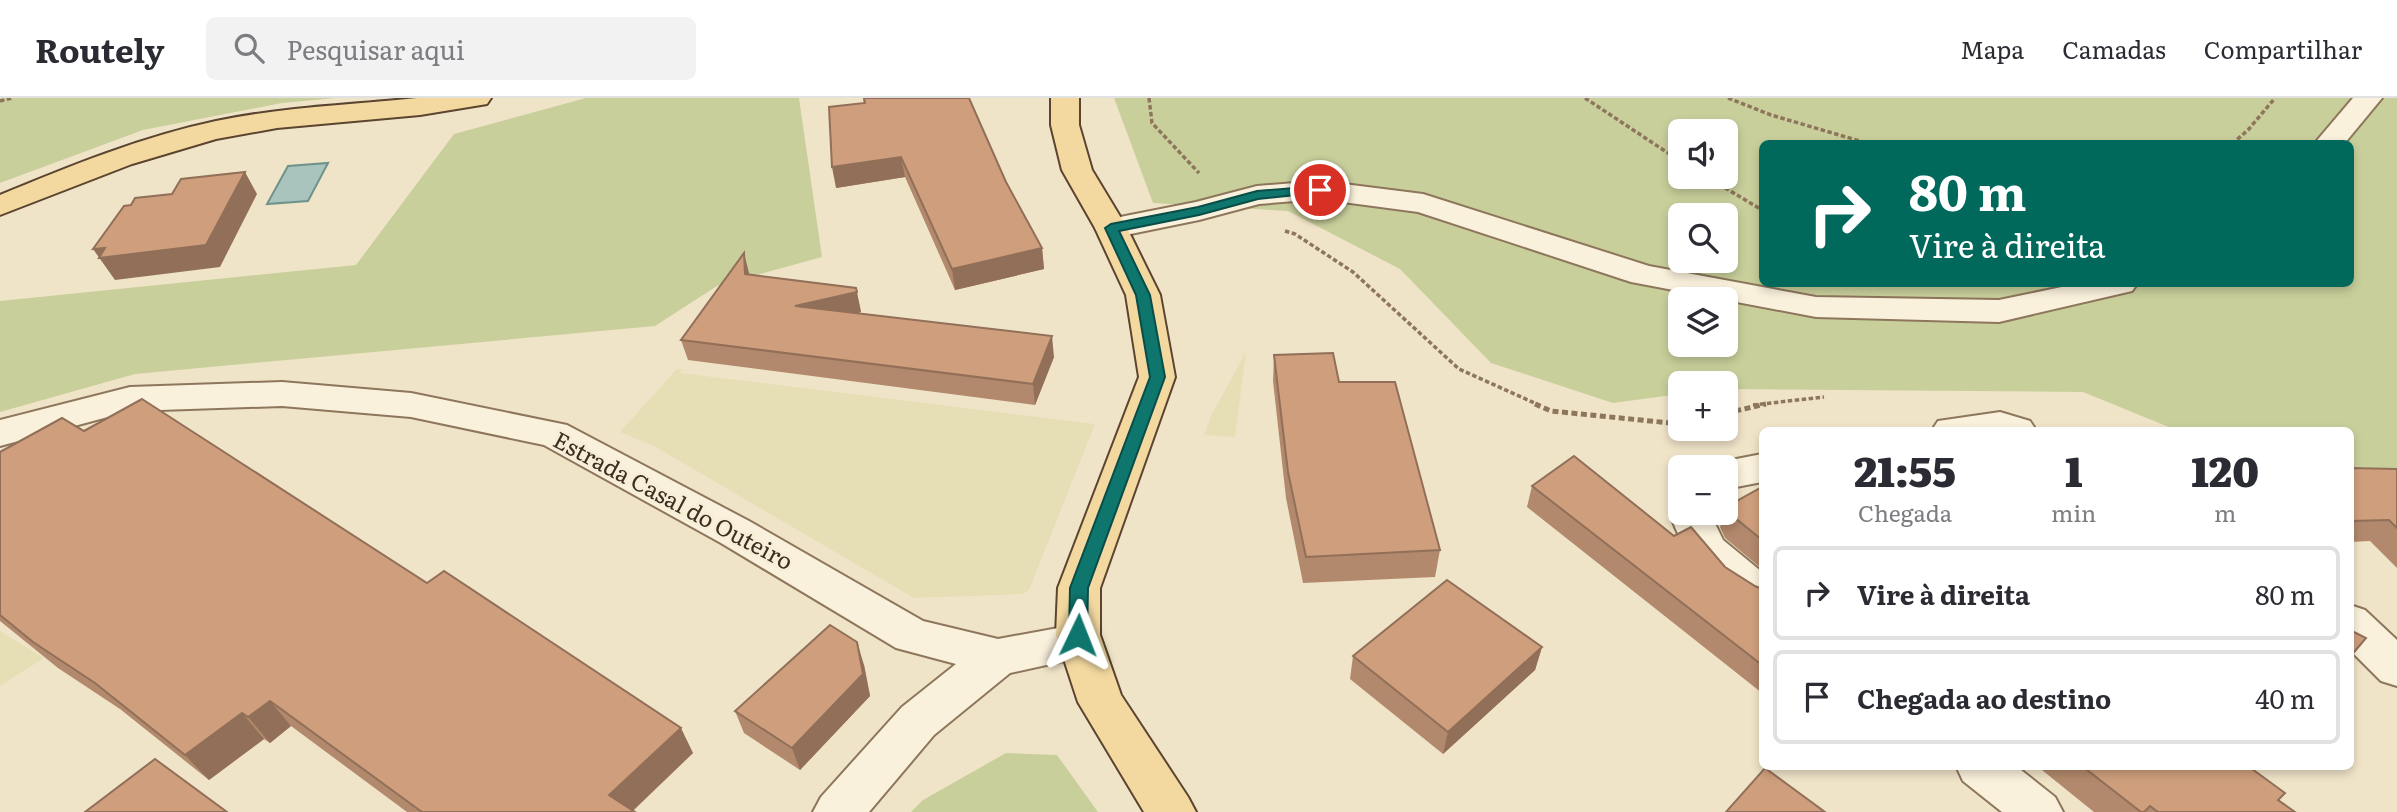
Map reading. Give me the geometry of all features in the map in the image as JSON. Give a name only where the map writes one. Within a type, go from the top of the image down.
[{"type":"main road","points":[[0,206],[145,147],[195,134],[250,123],[402,109],[477,98]]},
{"type":"main road","points":[[1065,98],[1065,125],[1077,170],[1111,228],[1143,295],[1157,377],[1079,588],[1080,642],[1101,702],[1171,812]]},
{"type":"street","points":[[2331,140],[2368,98]]},
{"type":"street","points":[[1111,228],[1228,204],[1257,195],[1320,190],[1423,203],[1643,275],[1816,307],[1999,311],[2107,287]]},
{"type":"street","name":"Estrada Casal do Outeiro","points":[[0,433],[130,399],[282,394],[411,405],[554,434],[736,532],[912,636],[998,657]]},
{"type":"street","points":[[1980,427],[2007,427]]},
{"type":"street","points":[[1738,473],[1759,469]]},
{"type":"street","points":[[1693,525],[1696,537],[1709,553],[1759,593]]},
{"type":"street","points":[[2354,626],[2397,668]]},
{"type":"street","points":[[838,812],[918,721],[998,657],[1080,642]]},
{"type":"street","points":[[1985,770],[2038,812]]},
{"type":"path","points":[[0,101],[12,98]]},
{"type":"path","points":[[1149,98],[1152,123],[1228,204]]},
{"type":"path","points":[[1585,98],[1668,154]]},
{"type":"path","points":[[1728,98],[1771,115],[1856,140]]},
{"type":"path","points":[[2237,140],[2275,98]]},
{"type":"path","points":[[1727,189],[1759,208]]},
{"type":"path","points":[[1284,231],[1295,234],[1353,272],[1459,369],[1551,411],[1668,423]]},
{"type":"path","points":[[1738,410],[1754,405],[1824,397]]},
{"type":"shaded area","points":[[1246,352],[1235,437],[1204,435],[1211,416]]},
{"type":"shaded area","points":[[677,369],[682,369],[680,373],[1095,424],[1029,590],[1023,594],[914,598],[654,446],[620,432]]},
{"type":"shaded area","points":[[0,631],[44,658],[0,686]]},
{"type":"green space","points":[[0,98],[336,98],[282,103],[143,130],[0,183]]},
{"type":"green space","points":[[586,98],[799,98],[822,257],[717,286],[655,326],[135,374],[0,412],[0,301],[356,265],[454,134]]},
{"type":"green space","points":[[1114,98],[2397,98],[2397,470],[2354,469],[2354,427],[2169,427],[2083,392],[1738,389],[1738,371],[1668,371],[1668,396],[1613,403],[1491,363],[1400,269],[1288,211],[1153,203]]},
{"type":"green space","points":[[1006,753],[1057,755],[1098,812],[911,812],[923,800]]},
{"type":"water","points":[[328,163],[308,201],[267,204],[288,166]]},
{"type":"building","points":[[864,98],[969,98],[1006,182],[1042,248],[952,269],[901,157],[832,167],[829,107],[865,103]]},
{"type":"building","points":[[245,172],[206,245],[99,258],[105,248],[93,249],[124,206],[131,205],[135,198],[172,194],[181,179]]},
{"type":"building","points":[[744,253],[745,274],[856,288],[857,292],[795,306],[1052,336],[1033,384],[681,340]]},
{"type":"building","points":[[1333,353],[1339,382],[1395,382],[1440,550],[1306,557],[1288,472],[1274,355]]},
{"type":"building","points":[[142,399],[427,583],[444,571],[681,728],[609,795],[635,812],[422,812],[270,701],[248,717],[242,713],[185,755],[95,683],[33,642],[0,615],[0,452],[62,418],[84,431]]},
{"type":"building","points":[[1574,456],[1674,536],[1691,527],[1725,567],[1759,588],[1759,663],[1532,486]]},
{"type":"building","points":[[2354,468],[2397,469],[2397,528],[2389,520],[2354,521]]},
{"type":"building","points":[[1759,489],[1759,538],[1738,520],[1738,500]]},
{"type":"building","points":[[1447,580],[1542,647],[1448,732],[1353,656]]},
{"type":"building","points":[[830,625],[857,642],[863,674],[792,748],[735,711]]},
{"type":"building","points":[[2354,632],[2366,638],[2354,652]]},
{"type":"building","points":[[155,759],[227,812],[85,812]]},
{"type":"building","points":[[1763,770],[1768,770],[1825,812],[1726,812]]},
{"type":"building","points":[[2087,770],[2253,770],[2285,793],[2278,800],[2295,812],[2158,812],[2150,806],[2141,812]]},
{"type":"route","points":[[1078,635],[1079,588],[1157,377],[1143,295],[1111,228],[1199,211],[1257,195],[1320,190]]}]
